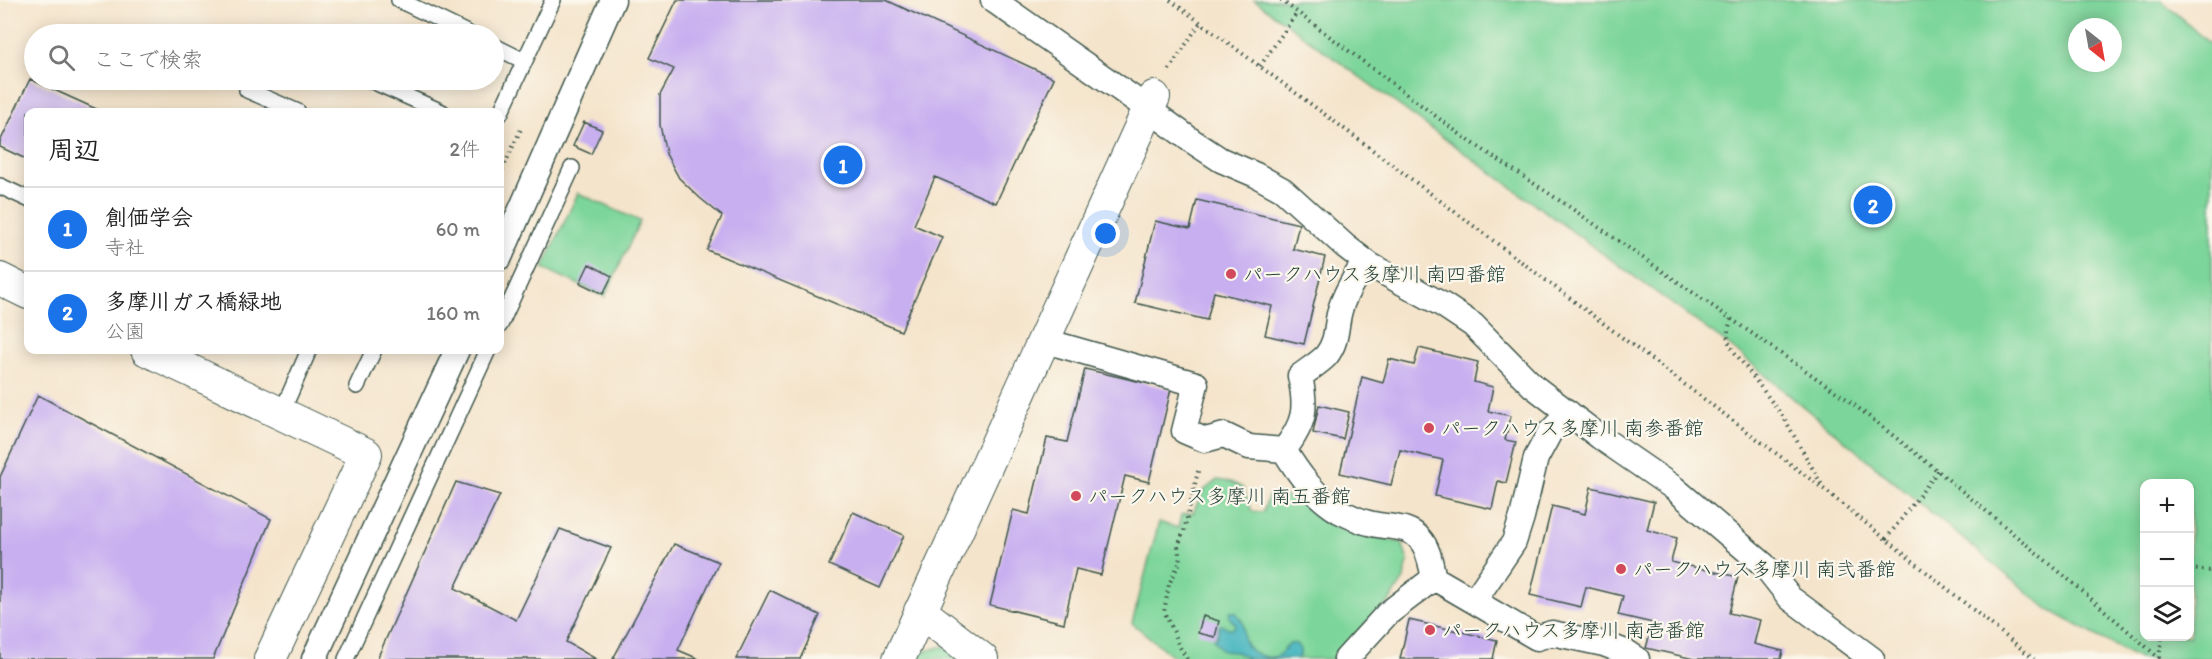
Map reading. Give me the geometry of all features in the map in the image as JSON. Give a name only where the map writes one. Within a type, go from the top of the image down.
[{"type":"street","points":[[504,248],[613,0]]},
{"type":"street","points":[[993,0],[1150,102],[1221,160],[1283,190],[1365,261],[1443,305],[1473,325],[1533,386],[1674,488],[1764,565],[1790,598],[1872,659]]},
{"type":"street","points":[[898,659],[1150,102]]},
{"type":"street","points":[[1284,450],[1301,425],[1305,410],[1304,393],[1299,376],[1325,356],[1333,343],[1346,294],[1365,261]]},
{"type":"street","points":[[0,279],[24,291]]},
{"type":"street","points":[[1042,340],[1196,384],[1184,431],[1205,440],[1224,435],[1249,447],[1284,450]]},
{"type":"street","points":[[155,354],[366,454],[270,659]]},
{"type":"street","points":[[314,659],[455,354]]},
{"type":"street","points":[[1474,601],[1514,542],[1536,458],[1550,432],[1569,413]]},
{"type":"street","points":[[1284,450],[1297,471],[1322,500],[1340,512],[1373,524],[1402,527],[1420,538],[1428,554],[1434,578],[1537,638],[1552,633],[1604,644],[1637,659]]},
{"type":"street","points":[[1346,659],[1387,614],[1434,578]]},
{"type":"street","points":[[920,611],[982,659]]},
{"type":"lane","points":[[399,0],[449,24]]},
{"type":"lane","points":[[503,108],[553,0]]},
{"type":"lane","points":[[504,51],[524,61]]},
{"type":"lane","points":[[247,90],[289,108]]},
{"type":"lane","points":[[392,90],[433,108]]},
{"type":"lane","points":[[504,316],[572,168]]},
{"type":"lane","points":[[0,186],[24,197]]},
{"type":"lane","points":[[281,414],[307,354]]},
{"type":"lane","points":[[357,386],[372,354]]},
{"type":"lane","points":[[346,659],[486,354]]},
{"type":"path","points":[[1170,0],[1825,490],[2034,659]]},
{"type":"path","points":[[1281,0],[1465,138],[1571,208],[1848,400],[2080,589],[2159,659]]},
{"type":"path","points":[[1260,66],[1297,13]]},
{"type":"path","points":[[1173,63],[1200,23]]},
{"type":"path","points":[[1731,319],[1727,334],[1730,346],[1784,418],[1825,490]]},
{"type":"path","points":[[1187,659],[1164,612],[1169,584],[1180,562],[1178,546],[1184,531],[1205,440]]},
{"type":"path","points":[[1886,539],[1938,471]]},
{"type":"path","points":[[2194,569],[2212,571]]},
{"type":"path","points":[[2159,659],[2161,641]]},
{"type":"green space","points":[[1254,0],[2161,0],[2212,46],[2212,659],[2139,659],[2049,610],[1730,346]]},
{"type":"green space","points":[[578,193],[640,221],[605,297],[543,268]]},
{"type":"green space","points":[[1217,480],[1231,482],[1243,488],[1252,511],[1263,512],[1269,494],[1278,494],[1311,504],[1317,514],[1338,528],[1402,543],[1408,561],[1404,579],[1389,602],[1333,659],[1176,659],[1132,623],[1159,522],[1178,528],[1181,515],[1193,513],[1203,491]]},
{"type":"green space","points":[[944,646],[962,659],[915,659],[917,653]]},
{"type":"water","points":[[1230,612],[1236,612],[1243,624],[1246,643],[1256,653],[1265,657],[1274,657],[1281,654],[1288,644],[1296,644],[1300,649],[1300,656],[1296,659],[1248,659],[1237,652],[1222,651],[1213,639],[1216,638],[1220,625],[1232,629],[1236,625],[1229,617]]},
{"type":"building","points":[[677,0],[886,0],[1054,78],[996,203],[935,177],[914,225],[942,237],[901,331],[707,250],[722,216],[679,178],[666,154],[660,125],[660,95],[674,69],[649,58]]},
{"type":"building","points":[[25,90],[54,90],[94,108],[24,108],[24,158],[0,147],[0,142]]},
{"type":"building","points":[[584,122],[602,130],[591,154],[573,146]]},
{"type":"building","name":"パークハウス多摩川 南四番館","points":[[1197,200],[1299,224],[1293,249],[1325,257],[1304,344],[1265,335],[1272,306],[1214,292],[1207,320],[1135,303],[1155,221],[1190,229]]},
{"type":"building","points":[[589,264],[612,276],[603,294],[580,283]]},
{"type":"building","name":"パークハウス多摩川 南参番館","points":[[1419,348],[1478,362],[1474,382],[1493,387],[1488,411],[1511,416],[1505,440],[1516,442],[1506,483],[1498,481],[1492,509],[1435,496],[1443,460],[1400,450],[1391,485],[1340,473],[1362,377],[1383,383],[1389,359],[1414,365]]},
{"type":"building","name":"パークハウス多摩川 南五番館","points":[[1085,369],[1171,389],[1149,482],[1125,476],[1101,575],[1076,569],[1064,623],[990,605],[1013,510],[1029,514],[1047,438],[1067,442]]},
{"type":"building","points":[[38,395],[271,519],[213,659],[0,659],[0,477]]},
{"type":"building","points":[[1319,405],[1349,412],[1343,439],[1313,433]]},
{"type":"building","points":[[456,482],[500,495],[455,588],[516,620],[560,529],[611,548],[566,642],[596,659],[377,659]]},
{"type":"building","name":"パークハウス多摩川 南弐番館","points":[[1591,487],[1654,502],[1647,530],[1677,538],[1671,562],[1738,577],[1729,613],[1760,620],[1754,644],[1783,651],[1781,659],[1694,659],[1646,648],[1653,623],[1618,615],[1623,596],[1586,587],[1581,607],[1530,595],[1552,506],[1585,514]]},
{"type":"building","points":[[853,512],[904,535],[880,588],[829,565]]},
{"type":"building","points":[[674,544],[719,562],[678,650],[699,659],[613,659]]},
{"type":"building","points":[[770,590],[820,615],[800,659],[736,659]]},
{"type":"building","points":[[1203,616],[1219,621],[1215,637],[1198,633]]},
{"type":"building","name":"パークハウス多摩川 南壱番館","points":[[1409,620],[1497,640],[1493,659],[1400,659]]},
{"type":"place","name":"創価学会","points":[[843,165]]},
{"type":"place","name":"多摩川ガス橋緑地","points":[[1873,205]]},
{"type":"place","name":"パークハウス多摩川 南四番館","points":[[1231,274]]},
{"type":"place","name":"パークハウス多摩川 南参番館","points":[[1429,428]]},
{"type":"place","name":"パークハウス多摩川 南五番館","points":[[1076,496]]},
{"type":"place","name":"パークハウス多摩川 南弐番館","points":[[1621,569]]},
{"type":"place","name":"パークハウス多摩川 南壱番館","points":[[1430,630]]}]
